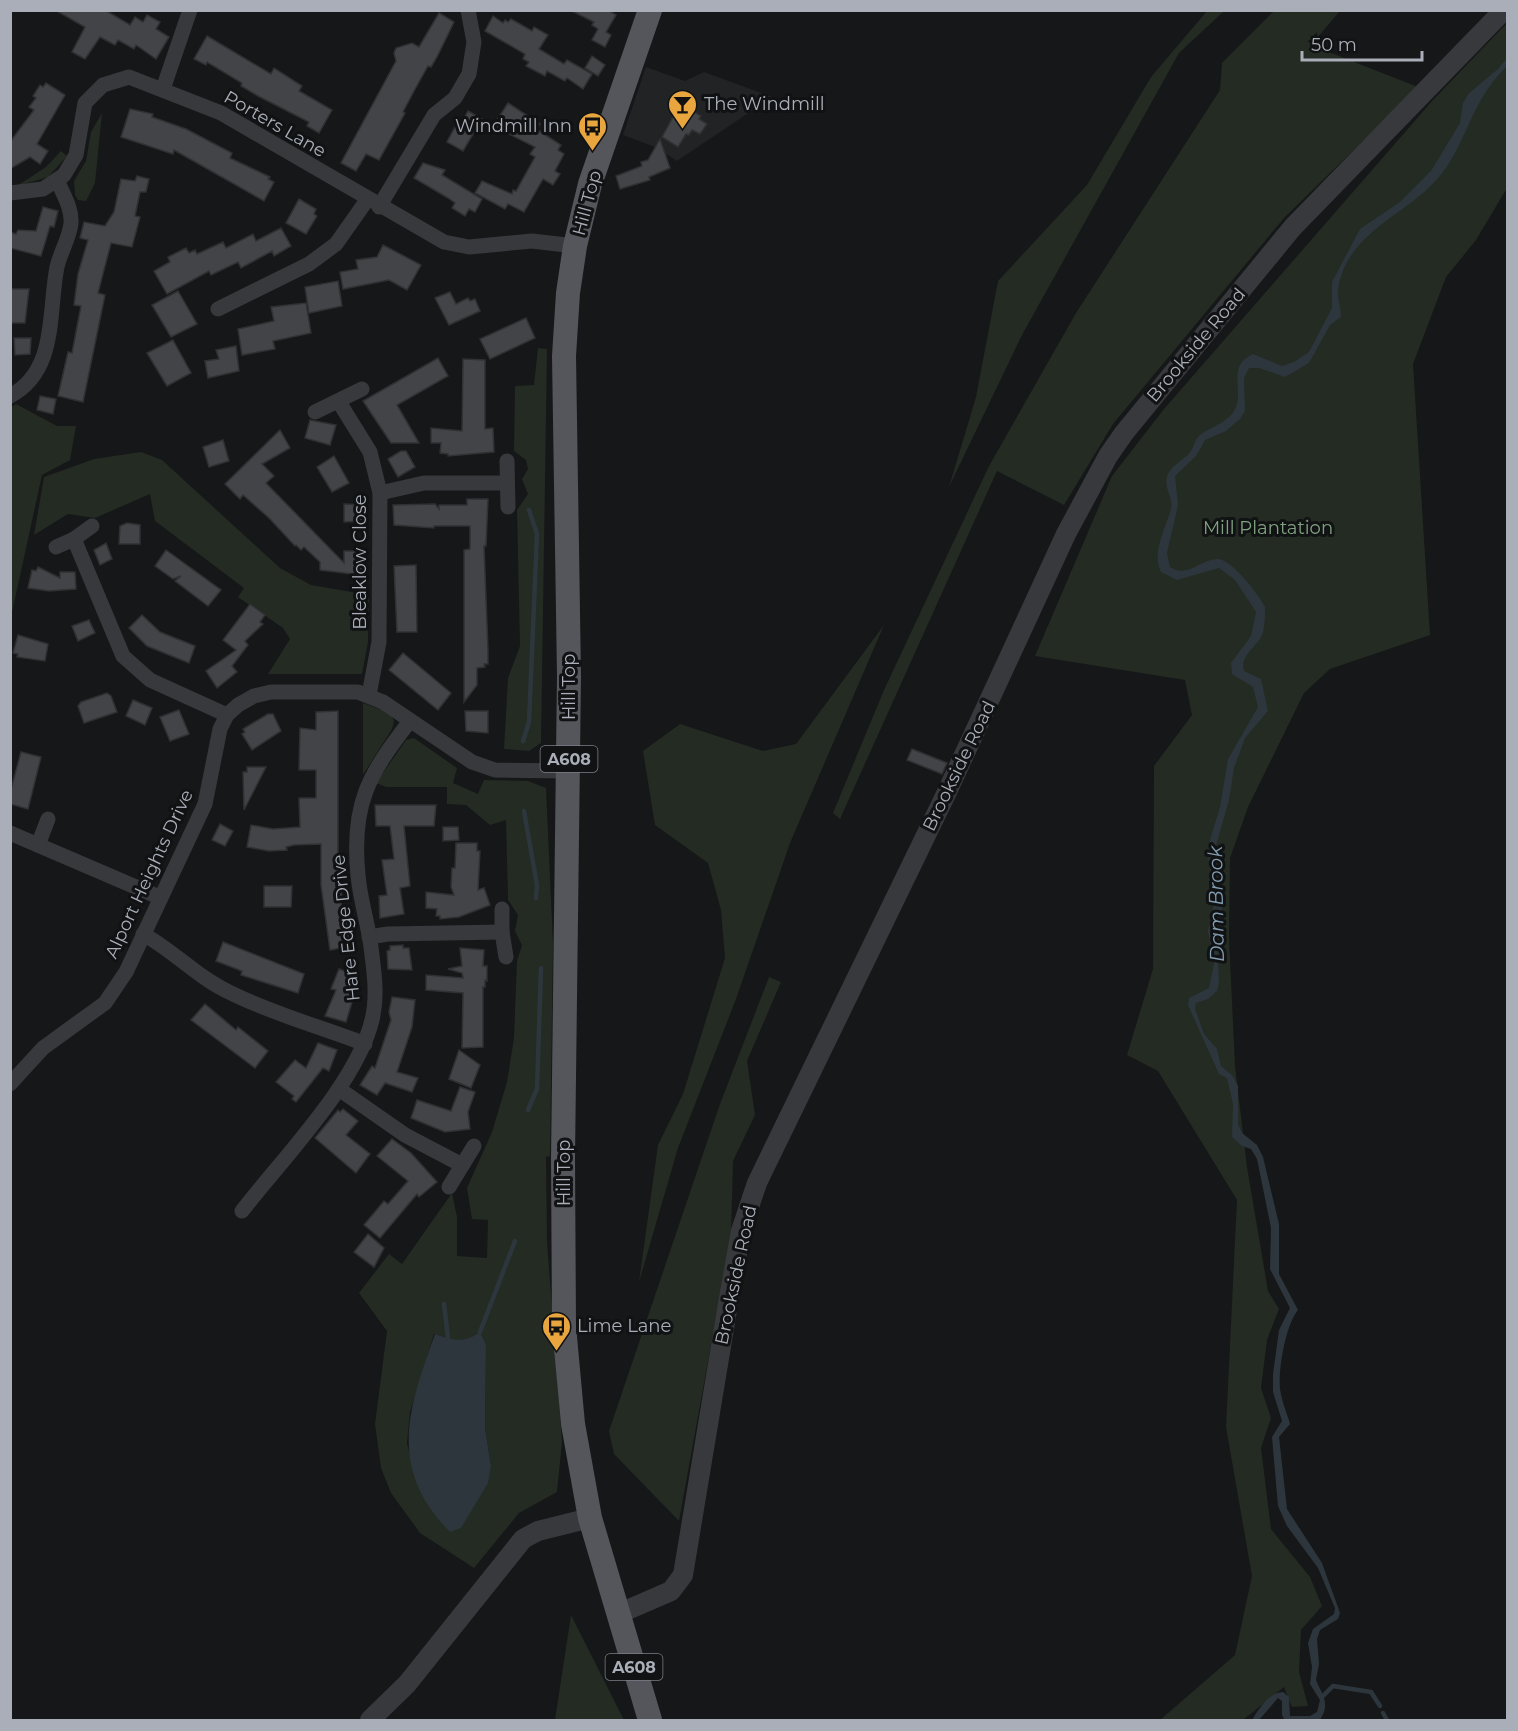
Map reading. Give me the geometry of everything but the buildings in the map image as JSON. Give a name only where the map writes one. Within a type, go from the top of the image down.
[{"type":"main road","name":"Hill Top","points":[[590,1518],[573,1424],[564,1326],[563,1158],[568,771],[564,356],[568,293],[575,246],[590,184],[650,10]]},
{"type":"main road","name":"A608","points":[[590,1518],[650,1720]]},
{"type":"street","points":[[163,89],[190,10]]},
{"type":"street","points":[[218,309],[309,264],[336,244],[373,203],[434,115],[455,98],[469,74],[474,42],[468,10]]},
{"type":"street","name":"Brookside Road","points":[[618,1614],[671,1591],[682,1575],[741,1231],[757,1183],[956,774],[1082,501],[1124,433],[1293,227],[1499,16]]},
{"type":"street","name":"Porters Lane","points":[[57,180],[64,175],[76,155],[84,103],[103,85],[129,77],[221,113],[373,203],[454,245],[469,247],[532,241],[575,246]]},
{"type":"street","points":[[10,193],[43,189],[57,180],[69,205],[71,225],[59,256],[54,284],[51,332],[46,354],[36,371],[19,391],[10,396]]},
{"type":"street","points":[[315,412],[362,389]]},
{"type":"street","name":"Bleaklow Close","points":[[339,402],[370,452],[380,493],[379,642],[369,695]]},
{"type":"street","points":[[507,461],[508,507]]},
{"type":"street","points":[[380,493],[424,483],[506,483]]},
{"type":"street","points":[[56,547],[74,539],[92,526]]},
{"type":"street","points":[[74,539],[123,656],[150,680],[214,707],[227,715],[238,705],[254,696],[271,692],[349,691],[369,695],[384,702],[472,762],[495,770],[568,771]]},
{"type":"street","name":"Alport Heights Drive","points":[[10,1084],[43,1048],[105,1003],[126,972],[159,897],[186,847],[205,804],[220,729],[227,715]]},
{"type":"street","name":"Hare Edge Drive","points":[[242,1211],[339,1089],[358,1061],[365,1044],[377,993],[358,876],[357,826],[366,787],[379,762],[410,721]]},
{"type":"street","points":[[38,845],[48,819]]},
{"type":"street","points":[[10,833],[159,897]]},
{"type":"street","points":[[502,909],[502,932],[506,957]]},
{"type":"street","points":[[369,937],[388,934],[502,932]]},
{"type":"street","points":[[143,934],[162,944],[209,981],[231,994],[365,1044]]},
{"type":"street","points":[[339,1089],[405,1135],[462,1165]]},
{"type":"street","points":[[449,1187],[474,1146]]},
{"type":"street","points":[[370,1720],[407,1684],[523,1539],[545,1529],[590,1518]]},
{"type":"shaded area","points":[[646,67],[685,81],[704,72],[772,97],[677,161],[655,147],[623,135]]},
{"type":"green space","points":[[1207,11],[1224,11],[1179,53],[1022,335],[949,487],[976,397],[998,281],[1087,185],[1151,77]]},
{"type":"green space","points":[[1274,11],[1340,11],[1311,45],[1418,87],[1284,218],[1113,424],[1064,505],[997,471],[840,819],[833,813],[884,690],[989,466],[1076,313],[1220,90],[1222,63]]},
{"type":"green space","name":"Mill Plantation","points":[[1507,23],[1507,188],[1476,240],[1446,277],[1413,364],[1430,635],[1330,669],[1304,693],[1248,807],[1230,858],[1229,938],[1235,1066],[1247,1167],[1268,1291],[1279,1309],[1267,1340],[1261,1388],[1271,1418],[1261,1448],[1271,1529],[1310,1577],[1322,1606],[1301,1630],[1299,1672],[1308,1706],[1292,1707],[1284,1687],[1243,1720],[1160,1720],[1235,1655],[1252,1576],[1226,1427],[1237,1200],[1158,1071],[1127,1055],[1153,969],[1154,766],[1192,715],[1185,680],[1035,656],[1112,476],[1164,409],[1433,100]]},
{"type":"green space","points":[[102,113],[95,183],[86,201],[78,200],[75,195],[74,181],[86,161],[91,132]]},
{"type":"green space","points":[[61,151],[67,156],[48,177],[17,186],[46,167]]},
{"type":"green space","points":[[538,348],[547,349],[541,743],[529,751],[504,749],[508,678],[520,646],[517,510],[528,494],[522,479],[528,469],[526,460],[514,451],[515,386],[534,385]]},
{"type":"green space","points":[[16,404],[57,426],[76,426],[70,460],[42,475],[11,617],[10,408]]},
{"type":"green space","points":[[141,452],[162,460],[280,568],[311,585],[369,595],[368,642],[362,674],[268,674],[290,639],[283,628],[238,597],[244,588],[155,521],[150,494],[95,518],[68,514],[34,535],[44,477],[94,459]]},
{"type":"green space","points":[[884,625],[790,843],[736,999],[678,1148],[639,1282],[658,1145],[683,1094],[725,958],[721,910],[708,863],[655,825],[643,751],[680,724],[763,751],[796,744]]},
{"type":"green space","points":[[363,703],[390,713],[394,721],[392,729],[363,775]]},
{"type":"green space","points":[[414,738],[457,768],[453,783],[478,794],[484,780],[528,781],[546,788],[553,944],[550,1156],[546,1157],[547,1241],[562,1442],[557,1492],[519,1513],[474,1568],[420,1533],[391,1493],[381,1468],[375,1424],[387,1331],[359,1293],[389,1254],[402,1264],[452,1193],[457,1217],[457,1256],[487,1258],[488,1220],[472,1219],[467,1188],[492,1132],[507,1082],[514,1038],[517,961],[522,945],[515,931],[518,915],[508,900],[506,820],[490,825],[466,805],[447,804],[447,787],[386,787],[376,783],[406,740]],"holes":[[[434,1334],[456,1341],[472,1338],[486,1345],[485,1428],[491,1466],[415,1477],[407,1443],[410,1412]]]},
{"type":"green space","points":[[769,977],[781,982],[747,1061],[755,1115],[733,1161],[731,1235],[679,1521],[614,1454],[609,1431],[720,1104]]},
{"type":"green space","points":[[571,1615],[624,1720],[555,1720]]},
{"type":"water","name":"Dam Brook","points":[[1507,58],[1507,66],[1486,91],[1446,168],[1433,184],[1384,222],[1355,250],[1344,268],[1338,289],[1341,317],[1330,325],[1309,363],[1285,377],[1259,368],[1249,368],[1244,378],[1245,411],[1240,419],[1226,431],[1205,440],[1196,456],[1175,476],[1178,505],[1167,553],[1170,567],[1183,571],[1212,560],[1225,561],[1245,579],[1265,607],[1263,632],[1243,665],[1244,671],[1261,679],[1268,711],[1245,738],[1234,768],[1229,800],[1215,849],[1215,871],[1224,897],[1217,937],[1219,982],[1217,991],[1208,999],[1196,1003],[1195,1009],[1204,1034],[1217,1049],[1221,1066],[1233,1076],[1238,1086],[1238,1124],[1242,1133],[1257,1145],[1263,1157],[1279,1224],[1279,1274],[1298,1310],[1287,1336],[1280,1380],[1282,1397],[1290,1424],[1279,1437],[1287,1509],[1322,1563],[1340,1613],[1338,1619],[1320,1630],[1317,1639],[1319,1664],[1316,1680],[1325,1704],[1320,1720],[1284,1719],[1282,1701],[1278,1698],[1259,1720],[1252,1720],[1268,1698],[1283,1692],[1289,1697],[1290,1716],[1310,1716],[1317,1712],[1320,1700],[1310,1684],[1312,1667],[1308,1643],[1313,1629],[1334,1614],[1335,1608],[1318,1568],[1287,1526],[1278,1506],[1272,1437],[1282,1421],[1273,1392],[1273,1374],[1279,1330],[1290,1308],[1270,1269],[1271,1228],[1257,1159],[1251,1149],[1242,1146],[1232,1137],[1233,1104],[1227,1078],[1219,1074],[1188,1005],[1189,998],[1209,988],[1214,964],[1208,931],[1214,904],[1208,855],[1220,807],[1228,759],[1258,707],[1253,687],[1232,674],[1231,663],[1251,636],[1256,612],[1235,580],[1219,568],[1177,580],[1161,572],[1158,564],[1158,548],[1171,509],[1166,483],[1172,467],[1191,451],[1198,437],[1225,420],[1233,412],[1238,399],[1238,371],[1245,359],[1253,354],[1282,366],[1294,362],[1309,352],[1332,308],[1332,282],[1360,229],[1400,202],[1431,171],[1460,123],[1463,103],[1469,93],[1498,69]]},
{"type":"water","points":[[480,1332],[486,1345],[485,1428],[491,1466],[488,1483],[461,1528],[450,1532],[430,1508],[417,1485],[410,1461],[411,1413],[435,1334],[458,1340],[469,1338]]},
{"type":"waterway","points":[[523,741],[529,722],[537,534],[529,510]]},
{"type":"waterway","points":[[524,811],[537,885],[536,898]]},
{"type":"waterway","points":[[528,1110],[537,1089],[541,968]]},
{"type":"waterway","points":[[480,1332],[515,1241]]},
{"type":"waterway","points":[[444,1304],[448,1338]]},
{"type":"waterway","points":[[1323,1696],[1333,1686],[1371,1692],[1380,1706]]},
{"type":"waterway","points":[[1383,1713],[1387,1720]]},
{"type":"place","name":"The Windmill","points":[[683,130]]},
{"type":"place","name":"Windmill Inn","points":[[593,152]]},
{"type":"place","name":"Lime Lane","points":[[556,1352]]}]
